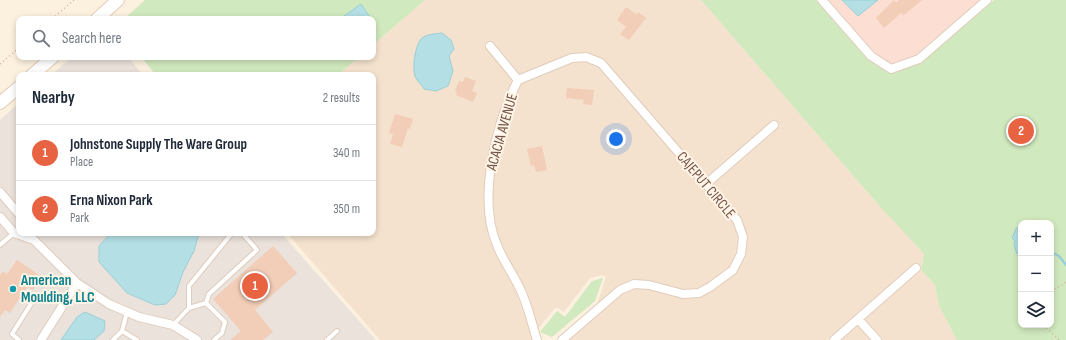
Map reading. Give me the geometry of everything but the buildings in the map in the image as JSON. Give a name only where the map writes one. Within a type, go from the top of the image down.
[{"type":"main road","points":[[100,16],[118,0]]},
{"type":"main road","points":[[36,72],[50,60]]},
{"type":"main road","points":[[0,103],[16,90]]},
{"type":"street","points":[[822,0],[871,56],[891,69],[919,59],[987,0]]},
{"type":"street","name":"ACACIA AVENUE","points":[[490,46],[518,80],[509,98],[493,153],[488,186],[490,219],[496,244],[521,292],[537,340]]},
{"type":"street","name":"CAJEPUT CIRCLE","points":[[518,80],[572,58],[586,57],[601,63],[737,220],[743,237],[741,254],[733,270],[710,287],[699,292],[683,294],[649,285],[634,284],[620,290],[562,340]]},
{"type":"street","points":[[706,184],[774,125]]},
{"type":"street","points":[[0,192],[16,211]]},
{"type":"street","points":[[0,217],[14,233]]},
{"type":"street","points":[[32,237],[77,283],[109,304],[139,317],[173,325],[197,340]]},
{"type":"street","points":[[834,340],[916,268]]},
{"type":"street","points":[[41,340],[77,283]]},
{"type":"street","points":[[858,319],[877,340]]},
{"type":"lane","points":[[0,245],[14,233]]},
{"type":"lane","points":[[189,308],[190,286],[230,236]]},
{"type":"lane","points":[[206,303],[209,294],[256,250],[244,236]]},
{"type":"lane","points":[[19,340],[12,334],[34,299]]},
{"type":"lane","points":[[173,325],[189,308],[206,303]]},
{"type":"lane","points":[[206,303],[225,322],[222,333],[214,340]]},
{"type":"lane","points":[[114,340],[122,331],[127,312]]},
{"type":"lane","points":[[122,331],[137,340]]},
{"type":"lane","points":[[327,340],[337,331]]},
{"type":"path","points":[[55,16],[74,0]]},
{"type":"path","points":[[0,64],[16,51]]},
{"type":"path","points":[[1054,289],[1066,282]]},
{"type":"path","points":[[1047,328],[1058,340]]},
{"type":"shaded area","points":[[425,0],[701,0],[889,217],[891,215],[928,240],[921,268],[916,262],[827,340],[569,340],[623,294],[635,288],[649,289],[683,298],[700,297],[735,274],[745,256],[747,236],[740,217],[712,185],[780,126],[774,119],[706,179],[602,59],[586,52],[571,54],[519,75],[490,41],[484,46],[513,80],[505,96],[489,152],[484,185],[486,219],[493,246],[517,293],[533,340],[380,340],[290,236],[376,236],[376,72],[342,72],[356,60],[376,60],[376,42]]},
{"type":"shaded area","points":[[827,0],[842,0],[858,16],[878,0],[980,0],[918,54],[891,64],[868,47]]},
{"type":"shaded area","points":[[68,60],[130,60],[140,72],[54,72]]},
{"type":"shaded area","points":[[586,61],[599,66],[733,222],[738,237],[737,252],[729,267],[707,283],[697,288],[683,290],[650,281],[633,280],[618,286],[597,304],[606,277],[603,275],[590,278],[564,312],[558,308],[555,308],[538,329],[525,290],[500,243],[494,219],[492,186],[497,155],[513,99],[521,84],[573,62]]},
{"type":"shaded area","points":[[16,106],[16,236],[284,236],[376,340],[0,340],[0,120]]},
{"type":"shaded area","points":[[921,270],[935,285],[939,306],[957,340],[882,340],[864,320]]},
{"type":"shaded area","points":[[858,325],[871,340],[840,340]]},
{"type":"green space","points":[[145,0],[425,0],[376,42],[376,16],[127,16]]},
{"type":"green space","points":[[701,0],[816,0],[868,59],[893,73],[922,62],[994,0],[1066,0],[1066,340],[957,340],[939,306],[935,285],[921,270],[924,254]]},
{"type":"green space","points":[[144,60],[356,60],[342,72],[154,72]]},
{"type":"green space","points":[[603,278],[595,301],[552,337],[540,332],[557,311],[565,317],[592,281]]},
{"type":"water","points":[[842,0],[878,0],[858,16]]},
{"type":"water","points":[[361,4],[369,16],[344,16]]},
{"type":"water","points":[[442,33],[451,40],[454,49],[449,56],[453,71],[448,86],[436,91],[424,89],[414,72],[417,47],[423,37],[431,34]]},
{"type":"water","points":[[1018,227],[1018,254],[1014,245],[1015,241],[1012,238]]},
{"type":"water","points":[[108,236],[198,236],[194,251],[183,272],[175,295],[166,304],[155,305],[127,293],[99,262],[99,246]]},
{"type":"water","points":[[85,312],[105,321],[104,331],[94,340],[61,340],[77,317]]},
{"type":"waterway","points":[[1054,254],[1059,256],[1066,265]]},
{"type":"place","name":"Erna Nixon Park","points":[[1021,131]]},
{"type":"place","name":"Johnstone Supply The Ware Group","points":[[255,286]]},
{"type":"place","name":"American Moulding, LLC","points":[[13,289]]}]
